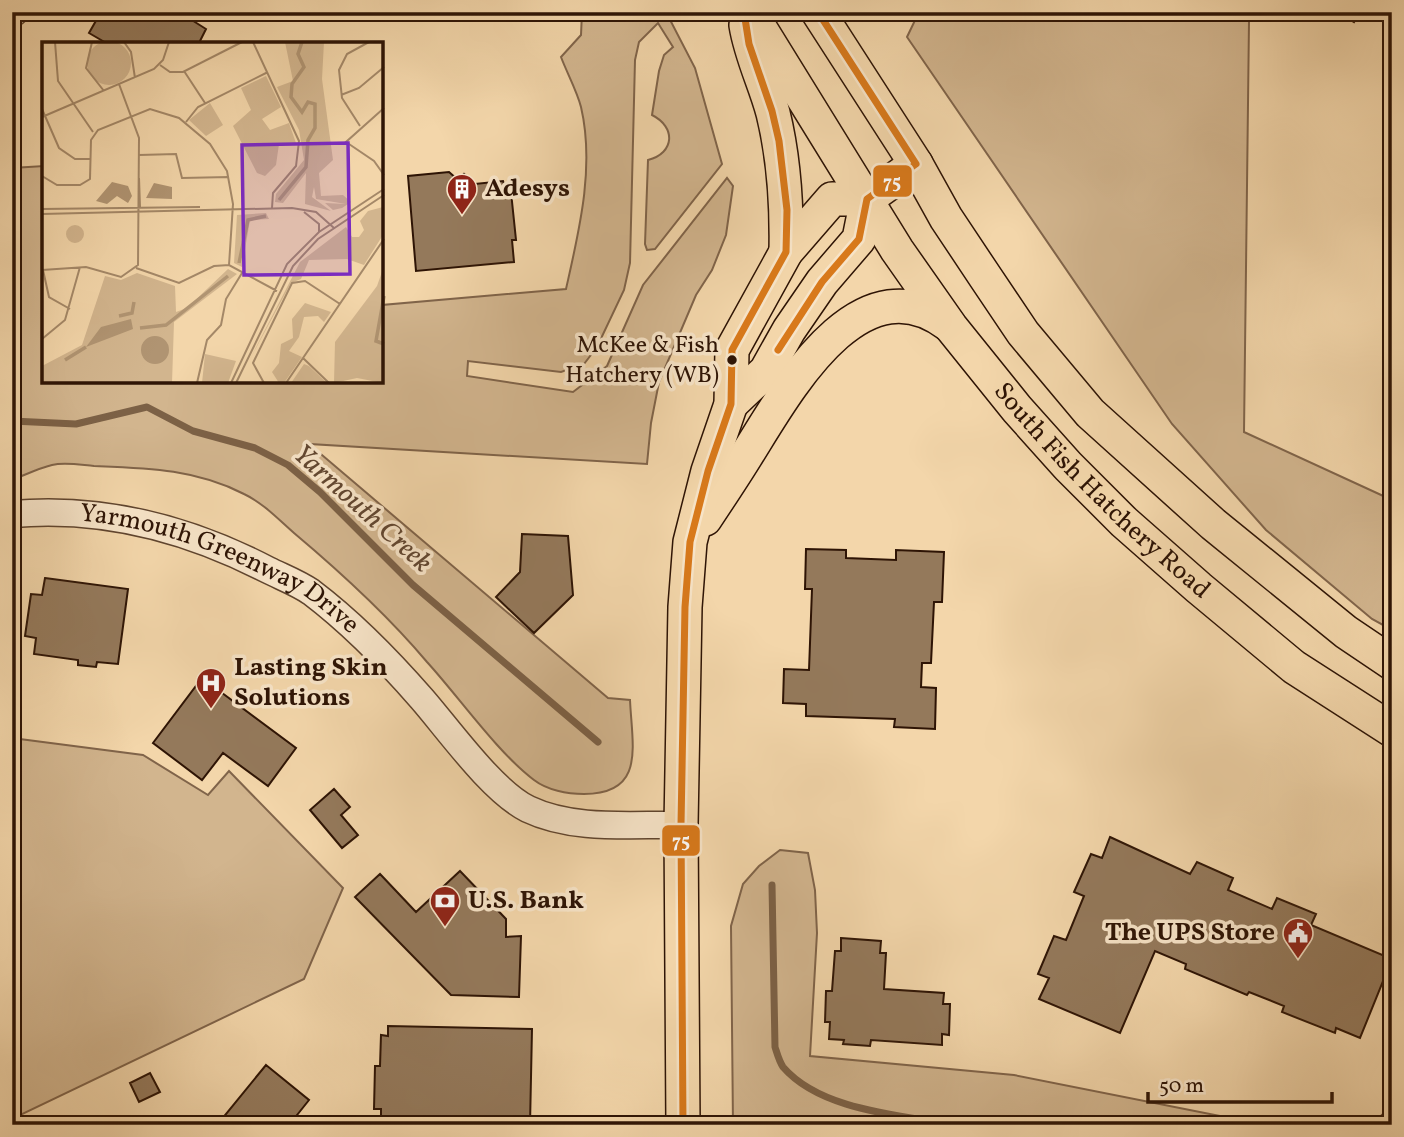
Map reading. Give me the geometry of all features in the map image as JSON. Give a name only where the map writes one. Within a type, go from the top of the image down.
[{"type":"main road","points":[[744,12],[749,44],[772,111],[779,141],[787,210],[786,252]]},
{"type":"main road","name":"South Fish Hatchery Road","points":[[750,12],[897,250],[951,327],[1017,409],[1068,466],[1124,522],[1199,588],[1294,667],[1392,730]]},
{"type":"main road","name":"South Fish Hatchery Road","points":[[818,12],[916,164],[946,218],[1023,333],[1090,413],[1213,524],[1346,632],[1392,663]]},
{"type":"main road","points":[[683,1125],[681,825],[685,607],[690,542],[708,471],[731,404],[732,350],[786,252],[832,198],[867,198],[916,164]]},
{"type":"main road","points":[[731,404],[766,371],[789,330],[822,282],[859,239],[867,198]]},
{"type":"main road","points":[[690,542],[772,412],[811,360],[836,334],[861,316],[898,306],[934,313],[951,327]]},
{"type":"street","name":"Yarmouth Greenway Drive","points":[[12,514],[45,511],[118,517],[176,531],[239,555],[308,590],[355,628],[422,699],[476,764],[527,808],[558,819],[599,824],[681,825]]},
{"type":"shaded area","points":[[582,12],[666,12],[695,68],[722,164],[655,249],[647,250],[648,160],[663,152],[669,139],[665,126],[652,115],[659,71],[664,55],[673,47],[658,23],[639,42],[635,60],[630,263],[624,290],[597,347],[584,364],[561,372],[468,361],[467,376],[573,392],[607,366],[643,285],[727,178],[733,186],[726,235],[712,270],[696,295],[659,382],[647,464],[309,444],[608,698],[630,700],[633,750],[626,776],[618,786],[604,792],[584,794],[551,789],[520,768],[492,740],[412,645],[380,612],[328,563],[251,498],[208,479],[171,471],[133,468],[57,464],[12,480],[12,168],[42,166],[42,383],[383,383],[383,305],[566,289],[584,199],[586,153],[581,107],[561,57],[581,35]]},
{"type":"shaded area","points":[[919,12],[1252,12],[1249,22],[1244,432],[1392,500],[1392,630],[1372,619],[1266,530],[1172,424],[907,37]]},
{"type":"shaded area","points":[[12,738],[143,755],[208,795],[229,771],[343,888],[304,979],[12,1119]]},
{"type":"shaded area","points":[[780,850],[808,853],[815,890],[817,933],[810,1056],[1014,1075],[1235,1119],[1264,1117],[1274,1125],[733,1125],[731,926],[743,884],[759,866]]},
{"type":"building","points":[[101,12],[179,12],[206,29],[201,42],[105,42],[89,33]]},
{"type":"building","points":[[1338,12],[1360,12],[1354,22]]},
{"type":"building","name":"Adesys","points":[[449,172],[458,180],[464,174],[475,184],[503,181],[506,191],[511,192],[516,240],[512,240],[514,262],[416,271],[408,176]]},
{"type":"building","points":[[522,534],[568,536],[573,595],[534,633],[496,597],[520,572]]},
{"type":"building","points":[[806,549],[846,550],[846,558],[896,560],[896,550],[944,552],[942,602],[934,602],[931,663],[922,663],[921,687],[936,688],[935,729],[894,727],[895,719],[806,716],[806,704],[783,703],[784,669],[809,670],[812,589],[805,589]]},
{"type":"building","points":[[45,578],[128,589],[118,664],[97,662],[96,667],[78,665],[78,660],[34,654],[36,638],[25,636],[31,594],[42,595]]},
{"type":"building","name":"Lasting Skin Solutions","points":[[202,678],[296,748],[268,786],[223,753],[202,780],[153,743]]},
{"type":"building","points":[[334,789],[350,807],[341,815],[358,835],[342,848],[310,810]]},
{"type":"building","points":[[1110,837],[1190,874],[1197,862],[1233,878],[1228,890],[1272,909],[1277,898],[1316,914],[1311,925],[1392,959],[1360,1038],[1336,1028],[1335,1033],[1282,1012],[1284,1006],[1249,992],[1247,995],[1185,969],[1186,964],[1155,951],[1120,1033],[1039,999],[1049,978],[1038,974],[1054,936],[1066,940],[1084,896],[1074,892],[1091,854],[1102,858]]},
{"type":"building","name":"U.S. Bank","points":[[460,871],[506,919],[506,937],[521,936],[519,997],[451,995],[355,897],[380,874],[416,912]]},
{"type":"building","points":[[841,938],[881,941],[880,953],[886,953],[884,989],[944,993],[943,1004],[950,1004],[949,1035],[942,1034],[942,1045],[871,1040],[870,1046],[843,1044],[844,1040],[829,1039],[830,1022],[825,1022],[826,991],[832,991],[835,951],[841,951]]},
{"type":"building","points":[[388,1026],[532,1029],[530,1125],[381,1125],[381,1109],[374,1109],[375,1066],[380,1066],[381,1035],[388,1036]]},
{"type":"building","points":[[266,1065],[309,1100],[289,1125],[217,1125]]},
{"type":"building","points":[[150,1073],[160,1092],[139,1102],[130,1083]]},
{"type":"waterway","name":"Yarmouth Creek","points":[[12,421],[76,424],[147,407],[193,431],[255,448],[288,465],[320,492],[413,585],[598,742]]},
{"type":"waterway","points":[[772,885],[775,1047],[783,1067],[799,1082],[840,1102],[887,1114],[954,1125]]},
{"type":"transit line","name":"75","points":[[683,1125],[681,825],[685,607],[690,542],[708,471],[731,404],[732,350],[786,252],[787,210],[779,141],[772,111],[749,44],[744,12]]},
{"type":"transit line","name":"75","points":[[778,350],[822,282],[859,239],[867,199],[916,164],[818,12]]},
{"type":"place","name":"Adesys","points":[[462,216]]},
{"type":"place","name":"McKee & Fish Hatchery (WB)","points":[[732,360]]},
{"type":"place","name":"Lasting Skin Solutions","points":[[211,710]]},
{"type":"place","name":"U.S. Bank","points":[[445,928]]},
{"type":"place","name":"The UPS Store","points":[[1298,960]]}]
